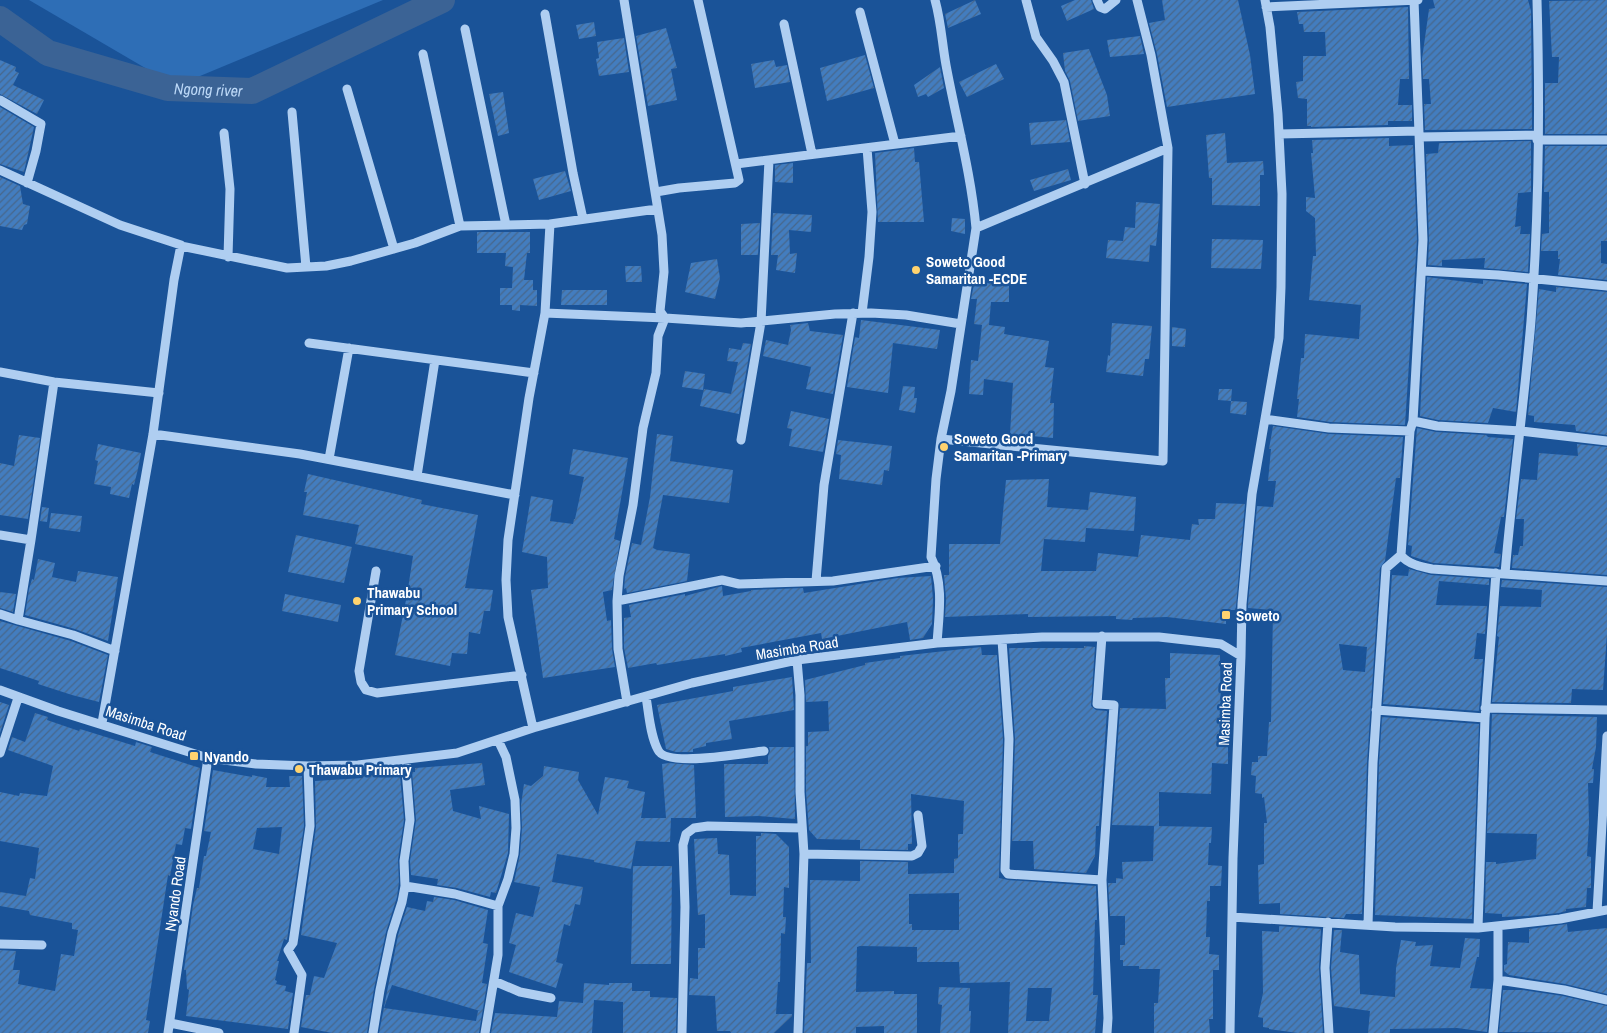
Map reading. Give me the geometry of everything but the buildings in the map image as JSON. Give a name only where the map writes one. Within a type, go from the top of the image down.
[{"type":"street","points":[[624,0],[662,235],[664,272],[660,312],[665,318]]},
{"type":"street","points":[[656,192],[735,183],[739,180],[698,0]]},
{"type":"street","points":[[934,0],[942,28],[946,64],[961,136],[976,228],[941,439],[932,528],[931,557],[936,566],[940,599],[937,643]]},
{"type":"street","points":[[1026,0],[1036,37],[1064,82],[1085,184]]},
{"type":"street","points":[[1097,0],[1100,7],[1105,9],[1116,0]]},
{"type":"street","points":[[941,439],[1163,461],[1168,148],[1151,56],[1137,0]]},
{"type":"street","points":[[1368,925],[1376,710],[1386,568],[1401,555],[1410,431],[1413,421],[1423,271],[1420,134],[1414,0]]},
{"type":"street","points":[[1241,656],[1242,604],[1252,494],[1279,338],[1281,287],[1282,194],[1279,134],[1270,27],[1266,3],[1420,0]]},
{"type":"street","points":[[1478,928],[1484,718],[1500,573],[1521,431],[1534,278],[1537,227],[1537,0]]},
{"type":"street","points":[[860,12],[895,144]]},
{"type":"street","points":[[545,14],[583,219]]},
{"type":"street","points":[[784,24],[812,154]]},
{"type":"street","points":[[465,29],[506,225]]},
{"type":"street","points":[[423,54],[460,226]]},
{"type":"street","points":[[347,89],[394,249]]},
{"type":"street","points":[[0,100],[41,124],[27,183]]},
{"type":"street","points":[[292,112],[306,267]]},
{"type":"street","points":[[224,133],[230,189],[228,257]]},
{"type":"street","points":[[1279,134],[1420,134],[1607,140]]},
{"type":"street","points":[[736,164],[961,136]]},
{"type":"street","points":[[816,581],[824,485],[857,313],[870,256],[872,212],[867,148]]},
{"type":"street","points":[[976,228],[1168,148]]},
{"type":"street","points":[[742,440],[761,322],[769,160]]},
{"type":"street","points":[[0,170],[120,225],[182,246],[287,268],[326,266],[394,249],[460,226],[550,224],[658,209]]},
{"type":"street","points":[[533,728],[508,617],[506,580],[508,540],[545,313],[550,224]]},
{"type":"street","points":[[102,724],[153,434],[174,280],[181,245]]},
{"type":"street","points":[[1423,271],[1534,278],[1607,286]]},
{"type":"street","points":[[545,313],[741,323],[857,313],[906,315],[961,324]]},
{"type":"street","points":[[627,702],[618,649],[617,601],[620,566],[633,505],[643,428],[656,374],[658,336],[665,318]]},
{"type":"street","points":[[309,343],[534,373]]},
{"type":"street","points":[[329,459],[349,348]]},
{"type":"street","points":[[417,476],[435,360]]},
{"type":"street","points":[[0,372],[54,382],[158,393]]},
{"type":"street","points":[[18,620],[54,382]]},
{"type":"street","points":[[1265,419],[1329,428],[1410,431]]},
{"type":"street","points":[[1413,421],[1437,426],[1521,431],[1607,441]]},
{"type":"street","points":[[153,434],[329,459],[515,495]]},
{"type":"street","points":[[0,535],[31,540]]},
{"type":"street","points":[[1401,555],[1417,565],[1432,569],[1607,581]]},
{"type":"street","points":[[617,601],[722,580],[739,584],[833,581],[936,566]]},
{"type":"street","points":[[376,571],[359,671],[361,682],[366,690],[377,693],[522,675]]},
{"type":"street","points":[[0,614],[72,635],[115,651]]},
{"type":"street","points":[[1102,636],[1097,704],[1114,705],[1102,880],[1107,1033]]},
{"type":"street","name":"Masimba Road","points":[[0,690],[18,698],[208,758],[256,764],[358,765],[456,753],[533,728],[692,683],[797,660],[937,643],[1102,636],[1159,637],[1221,644],[1241,656],[1230,1033]]},
{"type":"street","points":[[1002,640],[1009,739],[1006,872],[1008,874],[1102,880]]},
{"type":"street","points":[[797,660],[800,695],[804,854],[798,1033]]},
{"type":"street","points":[[646,697],[658,752],[664,757],[672,759],[702,758],[764,751]]},
{"type":"street","points":[[0,753],[18,698]]},
{"type":"street","points":[[1485,708],[1607,710]]},
{"type":"street","points":[[1376,710],[1484,718]]},
{"type":"street","points":[[1597,912],[1607,736]]},
{"type":"street","points":[[485,1033],[498,954],[498,906],[508,879],[514,854],[516,828],[515,800],[506,757],[498,740]]},
{"type":"street","name":"Nyando Road","points":[[168,1033],[208,758]]},
{"type":"street","points":[[374,1033],[380,990],[392,933],[405,886],[404,860],[410,815],[406,770],[407,760]]},
{"type":"street","points":[[294,1033],[302,975],[288,950],[293,943],[310,826],[308,766]]},
{"type":"street","points":[[804,854],[912,856],[918,854],[922,846],[918,815]]},
{"type":"street","points":[[682,1033],[686,907],[684,845],[686,834],[694,828],[708,826],[802,828]]},
{"type":"street","points":[[405,886],[455,894],[498,906]]},
{"type":"street","points":[[1232,917],[1368,925],[1478,928],[1560,919],[1607,910]]},
{"type":"street","points":[[1328,922],[1325,960],[1329,1033]]},
{"type":"street","points":[[1493,1033],[1498,980],[1498,926]]},
{"type":"street","points":[[0,944],[42,945]]},
{"type":"street","points":[[1498,980],[1564,990],[1607,1000]]},
{"type":"street","points":[[494,981],[520,992],[552,998]]},
{"type":"street","points":[[170,1023],[218,1033]]},
{"type":"shaded area","points":[[29,0],[383,0],[176,86]]},
{"type":"waterway","name":"Ngong river","points":[[0,19],[48,53],[168,88],[252,91],[442,0]]},
{"type":"place","name":"Soweto Good Samaritan -ECDE","points":[[916,270]]},
{"type":"place","name":"Soweto Good Samaritan -Primary","points":[[944,447]]},
{"type":"place","name":"Thawabu Primary School","points":[[357,601]]},
{"type":"place","name":"Soweto","points":[[1226,615]]},
{"type":"place","name":"Nyando","points":[[194,756]]},
{"type":"place","name":"Thawabu Primary","points":[[299,769]]}]
